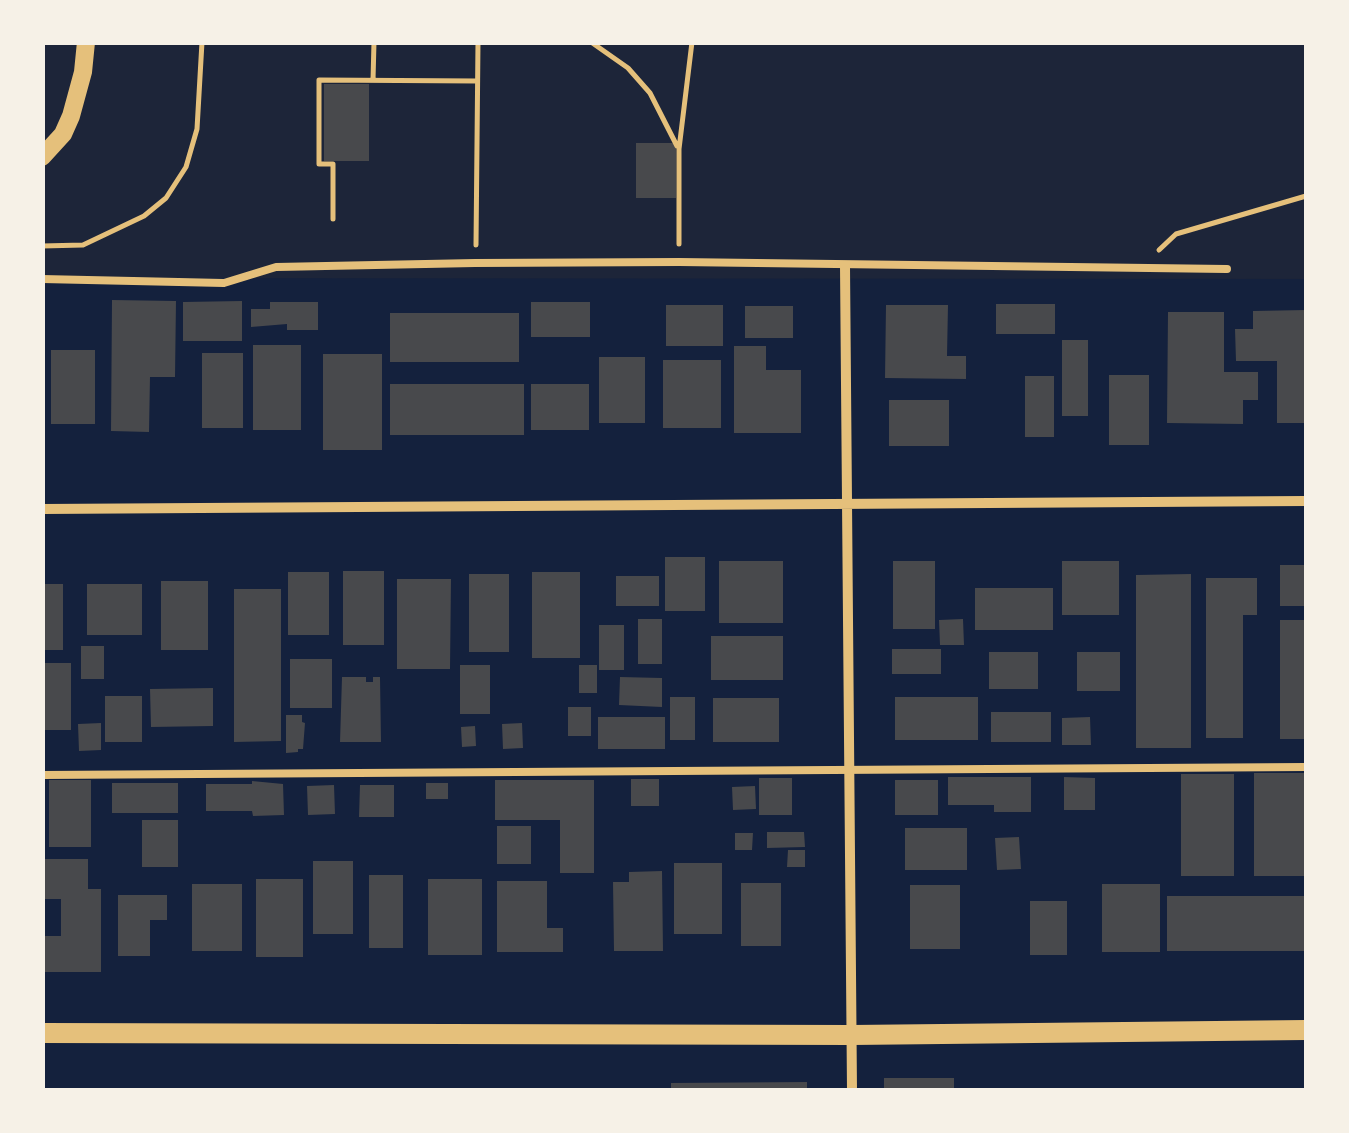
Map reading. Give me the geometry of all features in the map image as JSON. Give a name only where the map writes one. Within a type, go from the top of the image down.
[{"type":"main road","points":[[42,1032],[852,1035],[1306,1030]]},
{"type":"street","points":[[42,157],[72,116],[86,42]]},
{"type":"street","points":[[845,266],[852,1090]]},
{"type":"street","points":[[42,509],[1306,501]]},
{"type":"lane","points":[[42,280],[224,283],[276,267],[475,263],[1227,269]]},
{"type":"lane","points":[[42,775],[1306,767]]},
{"type":"path","points":[[42,246],[84,245],[144,216],[166,198],[186,167],[197,128],[202,42]]},
{"type":"path","points":[[373,80],[374,42]]},
{"type":"path","points":[[475,263],[478,42]]},
{"type":"path","points":[[591,42],[628,68],[650,93],[678,149]]},
{"type":"path","points":[[680,262],[678,149],[692,42]]},
{"type":"path","points":[[333,219],[333,164],[319,164],[319,80],[478,81]]},
{"type":"path","points":[[1138,269],[1176,234],[1306,196]]},
{"type":"shaded area","points":[[43,43],[1306,43],[1306,279],[43,278]]},
{"type":"building","points":[[324,84],[369,84],[369,161],[324,161]]},
{"type":"building","points":[[636,143],[676,143],[676,198],[636,198]]},
{"type":"building","points":[[112,300],[176,301],[175,377],[150,377],[149,432],[111,431]]},
{"type":"building","points":[[242,301],[242,341],[183,341],[183,302]]},
{"type":"building","points":[[270,302],[318,302],[318,330],[287,330],[287,324],[251,327],[251,309],[270,309]]},
{"type":"building","points":[[531,302],[590,302],[590,337],[531,337]]},
{"type":"building","points":[[996,304],[1055,304],[1055,334],[996,334]]},
{"type":"building","points":[[666,305],[723,305],[723,346],[666,346]]},
{"type":"building","points":[[886,305],[948,305],[947,356],[966,356],[966,379],[885,378]]},
{"type":"building","points":[[745,306],[793,306],[793,338],[745,338]]},
{"type":"building","points":[[1306,310],[1306,423],[1277,423],[1277,361],[1236,361],[1235,329],[1253,329],[1253,311]]},
{"type":"building","points":[[1168,312],[1224,312],[1224,372],[1258,372],[1258,400],[1243,400],[1243,424],[1167,423]]},
{"type":"building","points":[[390,313],[519,313],[519,362],[390,362]]},
{"type":"building","points":[[1062,340],[1088,340],[1088,416],[1062,416]]},
{"type":"building","points":[[253,345],[301,345],[301,430],[253,430]]},
{"type":"building","points":[[734,346],[766,346],[766,370],[801,370],[801,433],[734,433]]},
{"type":"building","points":[[51,350],[95,350],[95,424],[51,424]]},
{"type":"building","points":[[202,353],[243,353],[243,428],[202,428]]},
{"type":"building","points":[[323,354],[382,354],[382,450],[323,450]]},
{"type":"building","points":[[599,357],[645,357],[645,423],[599,423]]},
{"type":"building","points":[[663,360],[721,360],[721,428],[663,428]]},
{"type":"building","points":[[1109,375],[1149,375],[1149,445],[1109,445]]},
{"type":"building","points":[[1025,376],[1054,376],[1054,437],[1025,437]]},
{"type":"building","points":[[390,384],[524,384],[524,435],[390,435]]},
{"type":"building","points":[[531,384],[589,384],[589,430],[531,430]]},
{"type":"building","points":[[889,400],[949,400],[949,446],[889,446]]},
{"type":"building","points":[[665,557],[705,557],[705,611],[665,611]]},
{"type":"building","points":[[719,561],[783,561],[783,623],[719,623]]},
{"type":"building","points":[[893,561],[935,561],[935,629],[893,629]]},
{"type":"building","points":[[1062,561],[1119,561],[1119,615],[1062,615]]},
{"type":"building","points":[[1280,565],[1306,565],[1306,606],[1280,606]]},
{"type":"building","points":[[343,571],[384,571],[384,645],[343,645]]},
{"type":"building","points":[[288,572],[329,572],[329,635],[288,635]]},
{"type":"building","points":[[532,572],[580,572],[580,658],[532,658]]},
{"type":"building","points":[[469,574],[509,574],[509,652],[469,652]]},
{"type":"building","points":[[1191,574],[1191,748],[1136,748],[1136,575]]},
{"type":"building","points":[[616,576],[659,576],[659,606],[616,606]]},
{"type":"building","points":[[1206,578],[1257,578],[1257,615],[1243,615],[1243,738],[1206,738]]},
{"type":"building","points":[[397,579],[451,579],[450,669],[397,669]]},
{"type":"building","points":[[161,581],[208,581],[208,650],[161,650]]},
{"type":"building","points":[[42,584],[63,584],[63,650],[42,650]]},
{"type":"building","points":[[87,584],[142,584],[142,635],[87,635]]},
{"type":"building","points":[[975,588],[1053,588],[1053,630],[975,630]]},
{"type":"building","points":[[234,589],[281,589],[281,741],[234,742]]},
{"type":"building","points":[[638,619],[662,619],[662,664],[638,664]]},
{"type":"building","points":[[963,619],[964,645],[940,645],[939,620]]},
{"type":"building","points":[[1280,620],[1306,620],[1306,739],[1280,739]]},
{"type":"building","points":[[599,625],[624,625],[624,670],[599,670]]},
{"type":"building","points":[[711,636],[783,636],[783,680],[711,680]]},
{"type":"building","points":[[81,646],[104,646],[104,679],[81,679]]},
{"type":"building","points":[[892,649],[941,649],[941,674],[892,674]]},
{"type":"building","points":[[989,652],[1038,652],[1038,689],[989,689]]},
{"type":"building","points":[[1077,652],[1120,652],[1120,691],[1077,691]]},
{"type":"building","points":[[290,659],[332,659],[332,708],[290,708]]},
{"type":"building","points":[[42,663],[71,663],[71,730],[42,730]]},
{"type":"building","points":[[460,665],[490,665],[490,714],[460,714]]},
{"type":"building","points":[[579,665],[597,665],[597,693],[579,693]]},
{"type":"building","points":[[342,677],[366,677],[366,682],[373,682],[373,677],[380,677],[381,742],[340,742]]},
{"type":"building","points":[[620,677],[662,678],[662,707],[619,705]]},
{"type":"building","points":[[213,688],[213,726],[151,727],[150,689]]},
{"type":"building","points":[[105,696],[142,696],[142,742],[105,742]]},
{"type":"building","points":[[670,697],[695,697],[695,740],[670,740]]},
{"type":"building","points":[[895,697],[978,697],[978,740],[895,740]]},
{"type":"building","points":[[713,698],[779,698],[779,742],[713,742]]},
{"type":"building","points":[[568,707],[591,707],[591,736],[568,736]]},
{"type":"building","points":[[991,712],[1051,712],[1051,742],[991,742]]},
{"type":"building","points":[[286,715],[302,715],[305,723],[303,749],[298,752],[286,753]]},
{"type":"building","points":[[598,717],[665,717],[665,749],[598,749]]},
{"type":"building","points":[[1090,717],[1091,745],[1062,745],[1062,718]]},
{"type":"building","points":[[101,723],[101,750],[79,751],[78,724]]},
{"type":"building","points":[[522,723],[523,748],[503,749],[502,724]]},
{"type":"building","points":[[475,726],[476,746],[462,747],[461,727]]},
{"type":"building","points":[[1254,773],[1305,773],[1305,876],[1254,876]]},
{"type":"building","points":[[1181,774],[1234,774],[1234,876],[1181,876]]},
{"type":"building","points":[[948,777],[1031,777],[1031,812],[994,812],[994,805],[948,805]]},
{"type":"building","points":[[1064,777],[1095,778],[1095,810],[1064,810]]},
{"type":"building","points":[[759,778],[792,778],[792,815],[759,815]]},
{"type":"building","points":[[631,779],[659,779],[659,806],[631,806]]},
{"type":"building","points":[[49,780],[91,780],[91,847],[49,847]]},
{"type":"building","points":[[495,780],[594,780],[594,873],[560,873],[560,820],[495,820]]},
{"type":"building","points":[[895,780],[938,780],[938,815],[895,815]]},
{"type":"building","points":[[112,783],[178,783],[178,813],[112,813]]},
{"type":"building","points":[[426,783],[448,783],[448,799],[426,799]]},
{"type":"building","points":[[206,784],[283,784],[284,815],[206,811]]},
{"type":"building","points":[[334,785],[335,814],[308,815],[307,786]]},
{"type":"building","points":[[360,785],[394,785],[394,817],[359,817]]},
{"type":"building","points":[[755,786],[756,809],[733,810],[732,787]]},
{"type":"building","points":[[142,820],[178,820],[178,867],[142,867]]},
{"type":"building","points":[[497,826],[531,826],[531,864],[497,864]]},
{"type":"building","points":[[905,828],[967,828],[967,870],[905,870]]},
{"type":"building","points":[[767,832],[804,832],[805,847],[767,848]]},
{"type":"building","points":[[735,833],[753,833],[752,850],[735,850]]},
{"type":"building","points":[[1019,837],[1021,869],[997,870],[995,838]]},
{"type":"building","points":[[788,850],[805,850],[805,867],[787,867]]},
{"type":"building","points":[[42,859],[88,859],[88,889],[101,889],[101,972],[42,972],[42,936],[61,936],[61,899],[42,899]]},
{"type":"building","points":[[313,861],[353,861],[353,934],[313,934]]},
{"type":"building","points":[[674,863],[722,863],[722,934],[674,934]]},
{"type":"building","points":[[662,871],[663,951],[614,951],[613,882],[629,882],[629,872]]},
{"type":"building","points":[[369,875],[403,875],[403,948],[369,948]]},
{"type":"building","points":[[256,879],[303,879],[303,957],[256,957]]},
{"type":"building","points":[[428,879],[482,879],[482,955],[428,955]]},
{"type":"building","points":[[497,881],[547,881],[547,928],[563,928],[563,952],[497,952]]},
{"type":"building","points":[[741,883],[781,883],[781,946],[741,946]]},
{"type":"building","points":[[192,884],[242,884],[242,951],[192,951]]},
{"type":"building","points":[[1102,884],[1160,884],[1160,952],[1102,952]]},
{"type":"building","points":[[910,885],[960,885],[960,949],[910,949]]},
{"type":"building","points":[[118,895],[167,895],[167,920],[150,920],[150,956],[118,956]]},
{"type":"building","points":[[1167,896],[1306,896],[1306,951],[1167,951]]},
{"type":"building","points":[[1030,901],[1067,901],[1067,955],[1030,955]]},
{"type":"building","points":[[884,1078],[954,1078],[954,1090],[884,1090]]},
{"type":"building","points":[[807,1082],[807,1090],[671,1090],[671,1083]]}]
